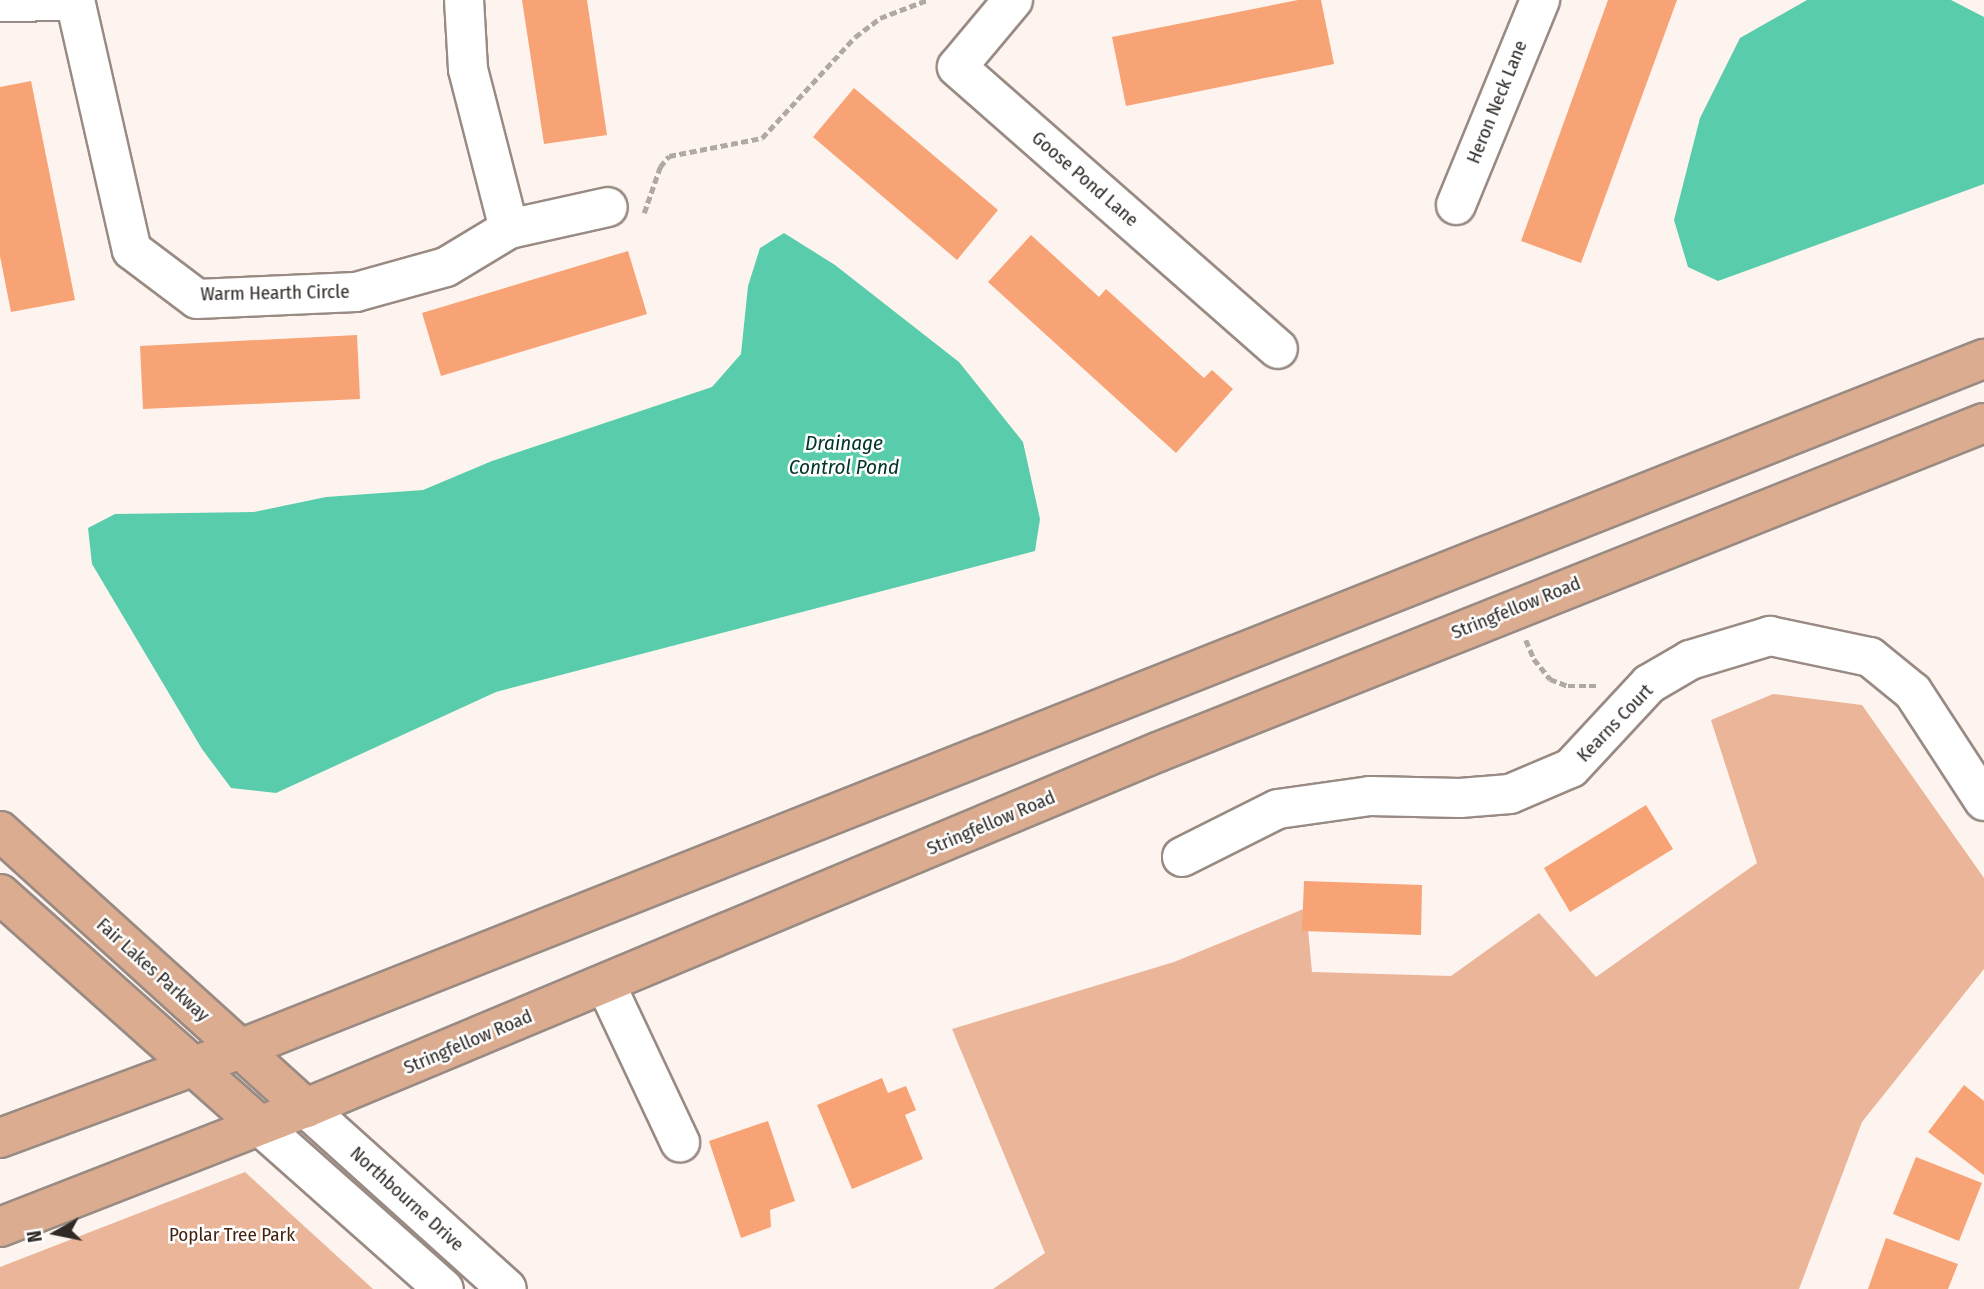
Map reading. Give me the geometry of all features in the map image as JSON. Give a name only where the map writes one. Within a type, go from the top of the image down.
[{"type":"main road","points":[[0,1138],[193,1064],[240,1049],[1984,359]]},
{"type":"main road","name":"Stringfellow Road","points":[[0,1227],[306,1108],[606,985],[1158,752],[1984,422]]},
{"type":"main road","name":"Fair Lakes Parkway","points":[[0,831],[306,1108]]},
{"type":"main road","points":[[0,894],[259,1125]]},
{"type":"street","points":[[0,2],[76,0]]},
{"type":"street","name":"Warm Hearth Circle","points":[[76,0],[132,250],[197,299],[356,292],[446,267],[509,229],[624,213]]},
{"type":"street","points":[[464,0],[468,69],[509,229]]},
{"type":"street","name":"Goose Pond Lane","points":[[1013,0],[957,67],[1278,349]]},
{"type":"street","name":"Heron Neck Lane","points":[[1456,205],[1540,0]]},
{"type":"street","name":"Kearns Court","points":[[1182,857],[1278,809],[1370,796],[1460,798],[1510,794],[1571,768],[1649,684],[1690,660],[1770,636],[1870,657],[1913,692],[1984,801]]},
{"type":"street","points":[[606,985],[680,1142]]},
{"type":"street","name":"Northbourne Drive","points":[[306,1108],[507,1289]]},
{"type":"street","points":[[259,1125],[444,1289]]},
{"type":"path","points":[[624,213],[669,156],[762,138],[855,37],[880,18],[927,0]]},
{"type":"path","points":[[1526,639],[1534,659],[1550,679],[1568,686],[1602,686],[1624,708]]},
{"type":"green space","points":[[1773,694],[1862,705],[1984,878],[1984,969],[1862,1122],[1799,1289],[993,1289],[1045,1253],[952,1029],[1174,962],[1306,908],[1312,972],[1451,976],[1539,913],[1596,977],[1757,863],[1711,720]]},
{"type":"green space","name":"Poplar Tree Park","points":[[245,1172],[373,1289],[0,1289],[0,1267]]},
{"type":"water","points":[[1807,0],[1951,0],[1984,17],[1984,184],[1718,281],[1688,267],[1674,220],[1700,118],[1740,38]]},
{"type":"water","name":"Drainage Control Pond","points":[[784,233],[835,265],[959,362],[1023,442],[1040,519],[1035,551],[496,692],[276,793],[231,788],[202,749],[92,564],[88,528],[115,514],[254,512],[326,497],[423,490],[492,461],[712,387],[741,354],[748,286],[760,248]]},
{"type":"building","points":[[522,0],[587,0],[607,135],[544,144]]},
{"type":"building","points":[[1298,0],[1321,0],[1334,64],[1126,106],[1112,37]]},
{"type":"building","points":[[1608,0],[1677,0],[1581,263],[1521,241]]},
{"type":"building","points":[[31,81],[75,300],[11,312],[0,256],[0,87]]},
{"type":"building","points":[[854,88],[998,210],[957,260],[813,137]]},
{"type":"building","points":[[1031,235],[1099,297],[1106,289],[1204,378],[1212,370],[1233,389],[1176,453],[988,282]]},
{"type":"building","points":[[628,251],[647,314],[441,376],[422,313]]},
{"type":"building","points":[[357,335],[360,399],[143,409],[140,346]]},
{"type":"building","points":[[1646,805],[1673,849],[1570,912],[1544,868]]},
{"type":"building","points":[[1304,881],[1422,885],[1421,935],[1302,931]]},
{"type":"building","points":[[882,1078],[888,1093],[906,1086],[916,1110],[905,1115],[923,1159],[852,1189],[817,1105]]},
{"type":"building","points":[[1964,1085],[1984,1101],[1984,1175],[1928,1132]]},
{"type":"building","points":[[768,1121],[795,1201],[770,1210],[771,1227],[741,1238],[709,1141]]},
{"type":"building","points":[[1916,1157],[1982,1183],[1959,1241],[1893,1214]]},
{"type":"building","points":[[1886,1238],[1958,1264],[1948,1289],[1868,1289]]}]
